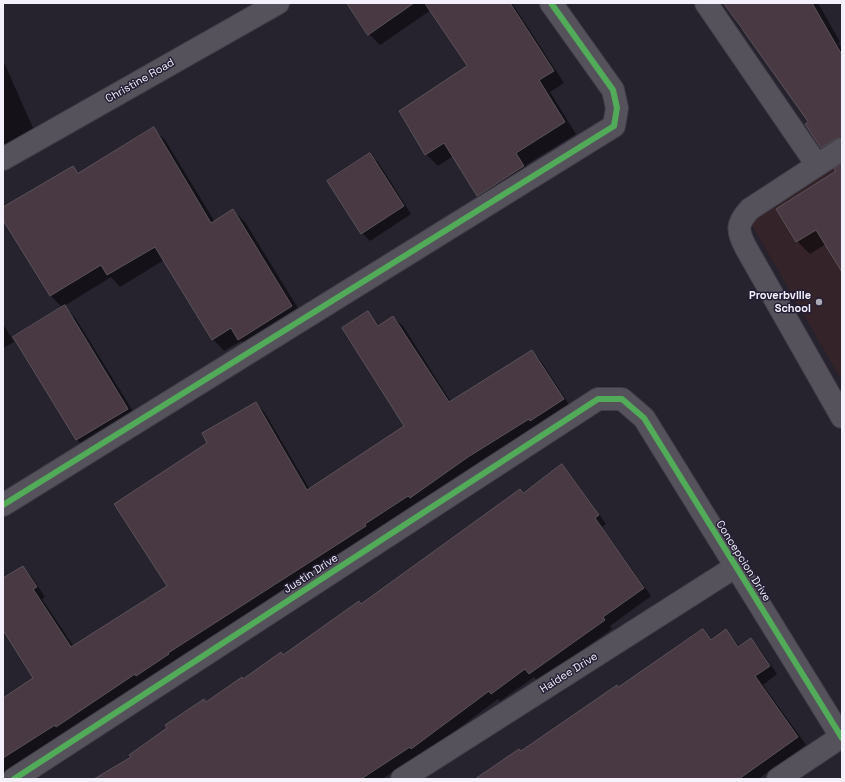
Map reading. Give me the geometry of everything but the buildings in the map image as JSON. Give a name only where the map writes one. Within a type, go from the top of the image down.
[{"type":"street","name":"Christine Road","points":[[3,159],[278,3]]},
{"type":"street","points":[[3,505],[614,126],[617,108],[613,90],[551,3]]},
{"type":"street","points":[[706,3],[817,165]]},
{"type":"street","points":[[842,149],[750,209],[742,217],[739,224],[740,237],[842,417]]},
{"type":"street","name":"Justin Drive","points":[[14,779],[598,399],[622,399]]},
{"type":"street","name":"Concepcion Drive","points":[[622,399],[644,418],[842,738]]},
{"type":"street","name":"Haidee Drive","points":[[402,779],[736,567]]},
{"type":"street","points":[[778,779],[842,738]]},
{"type":"shaded area","name":"Proverbville School","points":[[842,162],[842,381],[750,222]]},
{"type":"cycle path","points":[[3,505],[614,126],[617,108],[613,90],[551,3]]},
{"type":"cycle path","points":[[14,779],[598,399],[622,399],[644,418],[842,738]]},
{"type":"place","name":"Proverbville School","points":[[819,302]]}]
